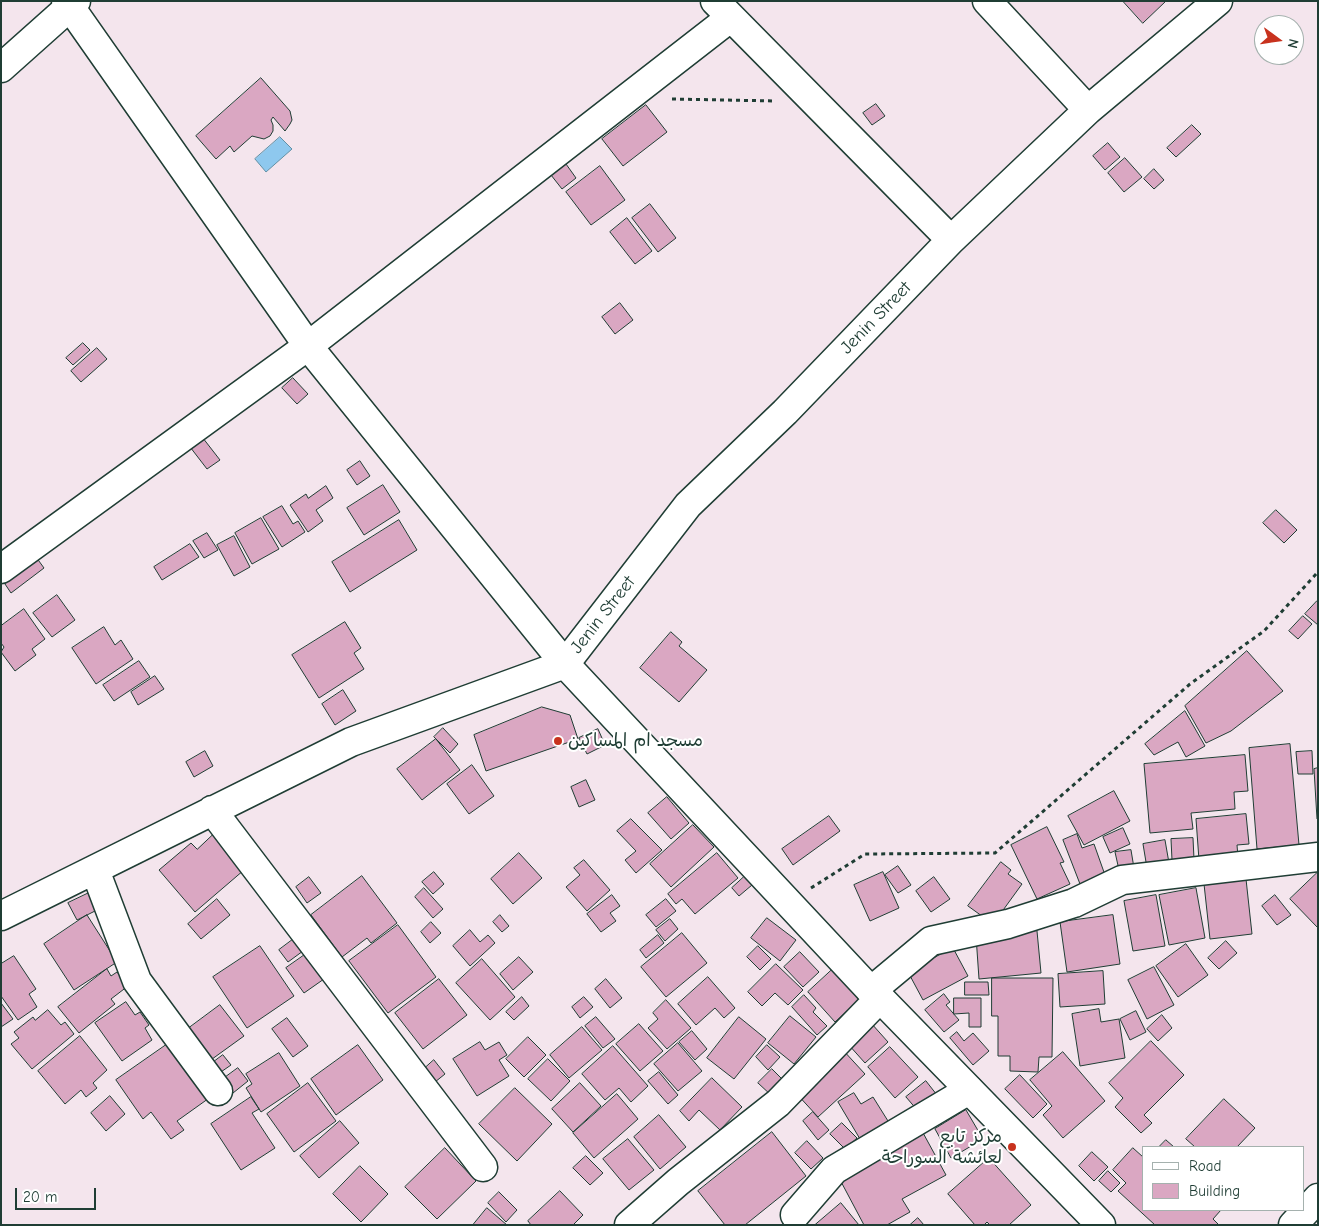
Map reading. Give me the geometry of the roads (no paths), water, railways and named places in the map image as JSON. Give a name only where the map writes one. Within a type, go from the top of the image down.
[{"type":"street","points":[[987,1],[1088,110]]},
{"type":"street","name":"Jenin Street","points":[[565,664],[688,504],[785,412],[951,240],[1088,110],[1218,1]]},
{"type":"street","points":[[1,68],[71,3],[308,346],[565,664],[875,994],[969,1090],[1089,1221]]},
{"type":"street","points":[[1,569],[308,346],[626,99],[722,10],[816,102],[951,240]]},
{"type":"street","points":[[1,916],[351,742],[565,664]]},
{"type":"street","points":[[212,810],[483,1167]]},
{"type":"street","points":[[629,1225],[678,1182],[778,1103],[875,994],[931,941],[1008,924],[1074,903],[1122,880],[1318,857]]},
{"type":"street","points":[[95,870],[137,981],[218,1091]]},
{"type":"street","points":[[794,1215],[834,1170],[969,1090]]},
{"type":"street","points":[[1293,1225],[1318,1198]]},
{"type":"water","points":[[280,137],[292,149],[266,172],[255,159]]},
{"type":"place","name":"مسجد ام المساكين","points":[[558,741]]},
{"type":"place","name":"مركز تابع لعائشة السوراحة","points":[[1012,1147]]}]
